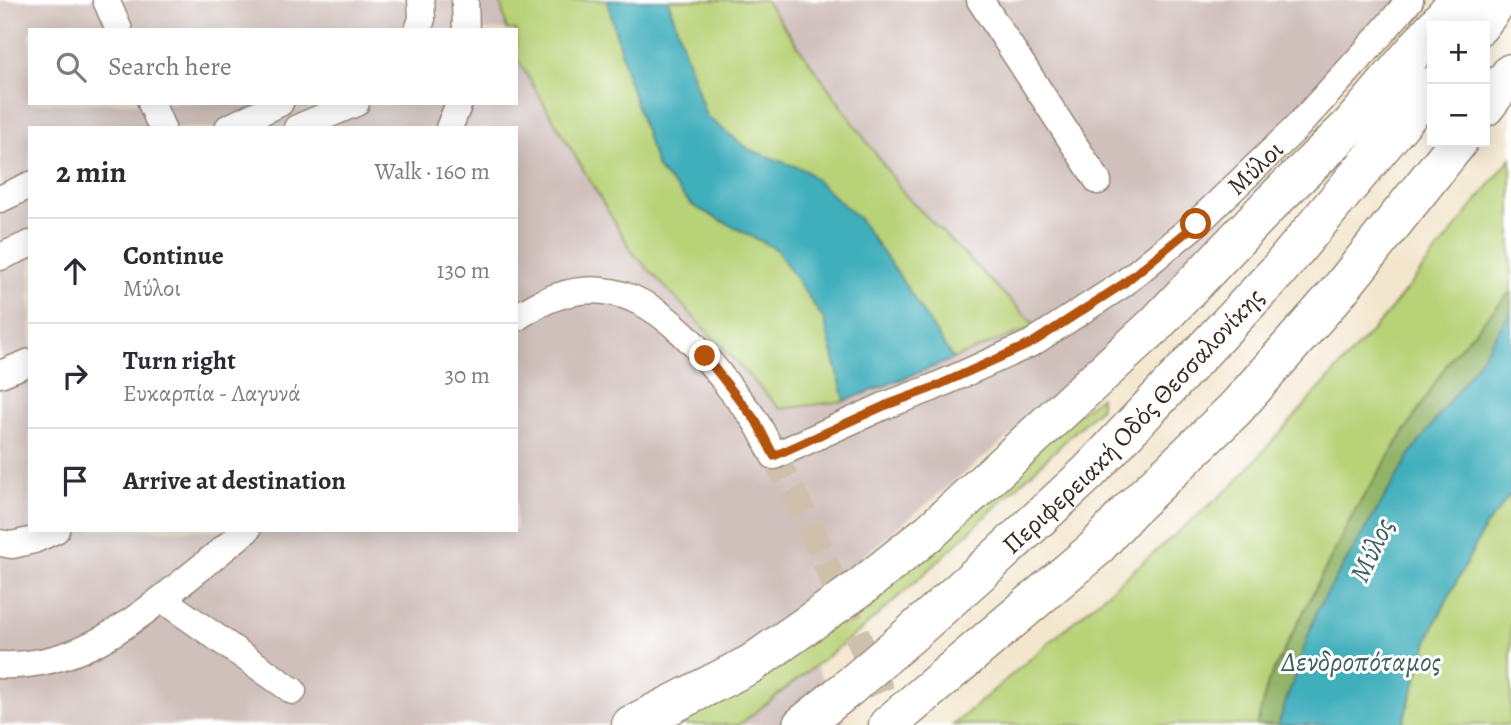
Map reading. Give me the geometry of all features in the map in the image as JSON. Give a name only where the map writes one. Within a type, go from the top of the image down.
[{"type":"highway","points":[[1440,21],[1458,0]]},
{"type":"highway","points":[[1483,21],[1499,0]]},
{"type":"highway","points":[[630,723],[751,664],[860,587],[931,531],[1155,325],[1270,204],[1352,124],[1427,36]]},
{"type":"highway","points":[[1490,100],[1511,73]]},
{"type":"highway","name":"Περιφερειακή Οδός Θεσσαλονίκης","points":[[802,725],[911,634],[1089,472],[1277,272],[1427,92]]},
{"type":"highway","points":[[923,725],[1032,628],[1129,511],[1235,409],[1338,292],[1454,147]]},
{"type":"highway","points":[[888,725],[1095,549]]},
{"type":"street","points":[[106,0],[118,28]]},
{"type":"street","points":[[419,28],[422,19],[421,0]]},
{"type":"street","points":[[465,0],[466,28]]},
{"type":"street","points":[[980,0],[1098,181]]},
{"type":"street","name":"Μύλοι","points":[[518,317],[547,300],[583,290],[617,293],[645,304],[675,326],[705,356],[756,421],[774,456],[1032,343],[1123,284],[1196,224],[1296,128],[1410,0]]},
{"type":"street","points":[[232,126],[276,105]]},
{"type":"street","points":[[302,126],[351,105]]},
{"type":"street","points":[[450,126],[458,105]]},
{"type":"street","points":[[0,199],[28,186]]},
{"type":"street","points":[[0,257],[28,245]]},
{"type":"street","points":[[0,374],[28,363]]},
{"type":"street","points":[[0,543],[12,545],[34,540],[52,532]]},
{"type":"street","points":[[0,665],[46,661],[85,649],[122,628],[162,599],[245,532]]},
{"type":"street","points":[[162,599],[293,691]]},
{"type":"shaded area","points":[[0,0],[1416,0],[1105,358],[791,615],[846,725],[0,725]]},
{"type":"green space","points":[[500,0],[765,0],[906,196],[1036,326],[845,401],[780,409],[633,253],[518,60],[518,28],[507,28]]},
{"type":"green space","points":[[1511,158],[1511,725],[953,725],[1233,485],[1387,314]]},
{"type":"green space","name":"Δενδροπόταμος","points":[[1511,291],[1511,450],[1374,725],[1257,725],[1268,682],[1354,512],[1452,356]]},
{"type":"green space","points":[[1100,397],[1101,407],[931,568],[861,630],[739,725],[666,725]]},
{"type":"water","points":[[607,0],[668,0],[706,116],[750,150],[805,170],[859,219],[953,359],[845,401],[824,320],[776,249],[693,206],[657,168],[629,82]]},
{"type":"water","name":"Δενδροπόταμος","points":[[1511,312],[1511,494],[1484,529],[1432,629],[1402,725],[1278,725],[1317,610],[1410,455]]},
{"type":"tunnel","points":[[774,456],[807,520],[896,725]]},
{"type":"route","points":[[705,356],[756,421],[774,456],[1032,343],[1123,284],[1196,224]]},
{"type":"water label","name":"Μύλος","points":[[1372,550]]}]
